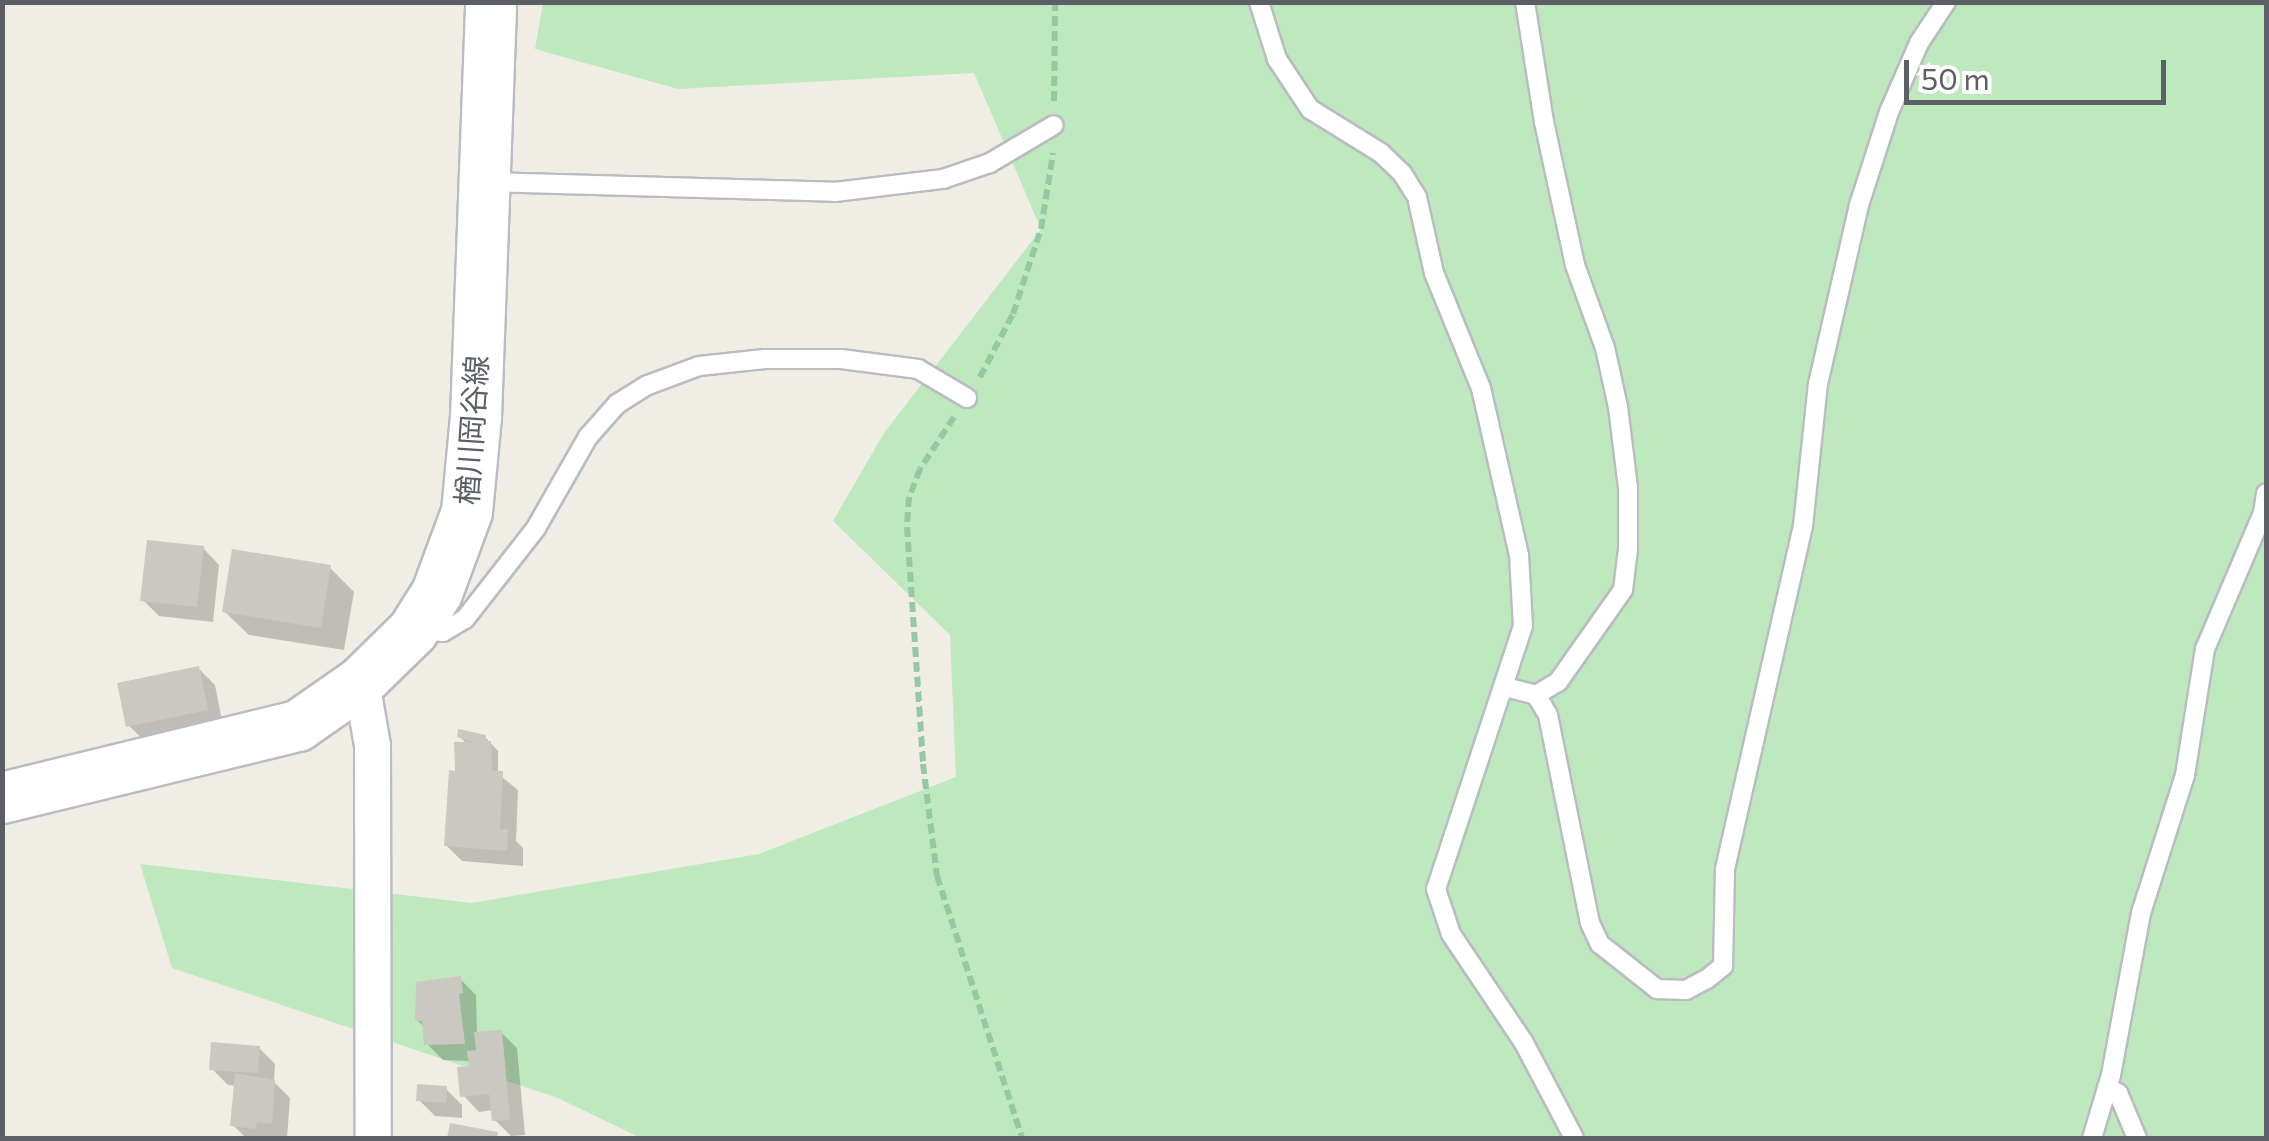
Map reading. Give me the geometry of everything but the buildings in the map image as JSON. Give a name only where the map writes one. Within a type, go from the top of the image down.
[{"type":"main road","name":"楢川岡谷線","points":[[2,798],[298,726],[362,682],[412,631],[436,593],[468,512],[476,417],[491,2]]},
{"type":"street","points":[[362,682],[372,745],[374,1138]]},
{"type":"lane","points":[[1259,2],[1277,59],[1310,109],[1382,153],[1402,173],[1417,197],[1434,273],[1482,388],[1518,554],[1523,626],[1436,888],[1450,934],[1524,1043],[1574,1138]]},
{"type":"lane","points":[[1526,2],[1544,122],[1576,265],[1605,348],[1628,488],[1622,590],[1558,682],[1536,695]]},
{"type":"lane","points":[[1505,687],[1536,695],[1548,715],[1590,923],[1600,944],[1657,989],[1686,990],[1707,979],[1723,966],[1725,870],[1804,526],[1818,384],[1859,205],[1889,112],[1919,43],[1946,2]]},
{"type":"lane","points":[[482,181],[835,192],[943,179],[990,163],[1054,126]]},
{"type":"lane","points":[[412,631],[444,632],[465,619],[526,542],[588,438],[617,404],[648,385],[699,366],[765,359],[842,359],[918,369],[967,398]]},
{"type":"lane","points":[[2092,1138],[2107,1087],[2141,913],[2184,776],[2205,649],[2263,513],[2266,493]]},
{"type":"lane","points":[[2107,1087],[2118,1094],[2137,1138]]},
{"type":"path","points":[[1022,1138],[937,876],[923,764],[908,527],[910,498],[920,469],[967,398],[1013,314],[1041,229],[1054,126],[1056,2]]},
{"type":"green space","points":[[543,3],[2266,3],[2266,1138],[641,1138],[558,1098],[172,968],[140,864],[472,903],[759,854],[956,777],[950,635],[833,521],[884,433],[1041,229],[974,73],[678,89],[535,49]]}]
